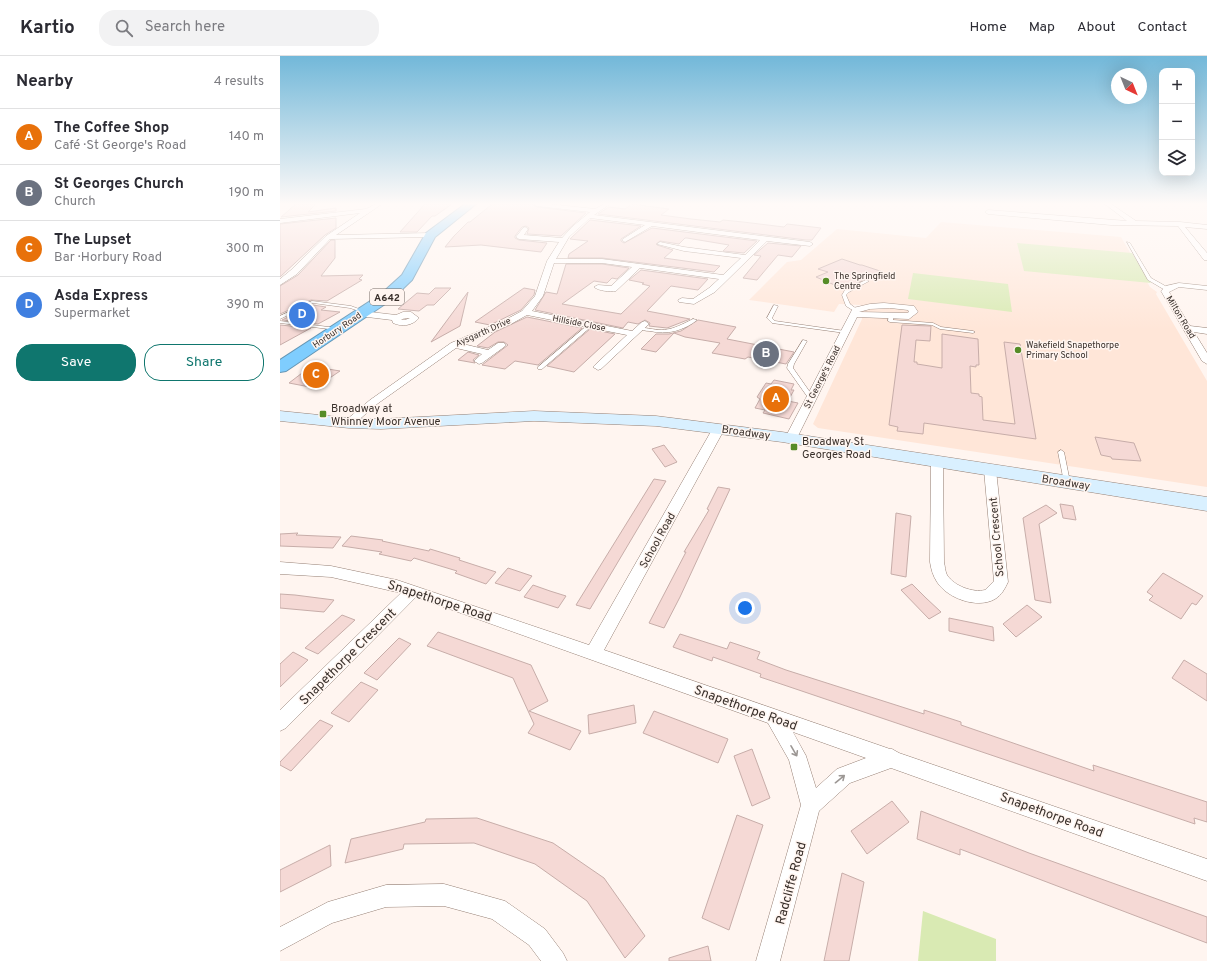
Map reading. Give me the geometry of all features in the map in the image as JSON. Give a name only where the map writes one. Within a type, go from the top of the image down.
[{"type":"highway","name":"Horbury Road","points":[[280,367],[340,329],[386,297],[407,277],[423,246]]},
{"type":"street","points":[[280,283],[294,272],[318,246]]},
{"type":"street","name":"Aysgarth Drive","points":[[349,423],[358,414],[454,345],[474,335],[503,324],[533,306],[546,282],[551,261],[560,246]]},
{"type":"street","points":[[671,246],[747,257]]},
{"type":"street","points":[[682,300],[694,302],[712,290],[758,246]]},
{"type":"street","points":[[1198,246],[1207,258]]},
{"type":"street","points":[[551,261],[602,261],[725,278]]},
{"type":"street","points":[[598,287],[613,289],[638,266]]},
{"type":"street","name":"Milton Road","points":[[1207,288],[1175,285],[1165,291],[1207,361]]},
{"type":"street","points":[[881,305],[911,308],[914,312],[909,316],[855,313],[868,306],[881,305]]},
{"type":"street","name":"Hillside Close","points":[[525,312],[592,325],[639,329]]},
{"type":"street","points":[[363,313],[397,318]]},
{"type":"street","name":"St George's Road","points":[[791,438],[855,313]]},
{"type":"street","points":[[1187,328],[1207,330]]},
{"type":"street","points":[[598,367],[639,329]]},
{"type":"street","points":[[454,345],[490,353]]},
{"type":"street","points":[[479,361],[502,345]]},
{"type":"street","points":[[620,347],[633,350]]},
{"type":"street","name":"Broadway","points":[[280,416],[349,423],[419,422],[500,416],[656,421],[791,438],[1207,504]]},
{"type":"street","name":"School Road","points":[[594,652],[719,428]]},
{"type":"street","name":"School Crescent","points":[[937,462],[937,554],[939,570],[942,579],[950,586],[969,596],[982,598],[992,594],[998,589],[1001,582],[990,470]]},
{"type":"street","name":"Snapethorpe Road","points":[[280,568],[336,573],[378,580],[413,590],[594,652],[1207,870]]},
{"type":"street","name":"Snapethorpe Crescent","points":[[280,722],[413,590]]},
{"type":"street","points":[[774,717],[797,756],[811,805],[844,776],[892,758]]},
{"type":"street","name":"Radcliffe Road","points":[[768,961],[811,805]]},
{"type":"street","points":[[280,940],[328,913],[386,896],[444,895],[497,909],[537,936],[555,961]]},
{"type":"lane","points":[[1130,246],[1149,279],[1167,289]]},
{"type":"lane","points":[[855,313],[848,305],[844,295],[847,291],[867,281]]},
{"type":"lane","points":[[280,318],[312,302],[351,307],[363,313]]},
{"type":"lane","points":[[776,306],[769,318],[774,322],[845,332]]},
{"type":"lane","points":[[891,315],[890,321],[901,320],[933,324],[940,328],[973,332]]},
{"type":"lane","points":[[639,329],[666,333],[672,332],[696,320]]},
{"type":"lane","points":[[280,322],[340,329]]},
{"type":"lane","points":[[540,368],[592,325]]},
{"type":"lane","points":[[805,341],[790,368],[811,398]]},
{"type":"lane","points":[[1061,452],[1068,482]]},
{"type":"shaded area","name":"Wakefield Snapethorpe Primary School","points":[[817,246],[1126,246],[1150,287],[1157,292],[1156,294],[1207,381],[1207,487],[818,428],[813,424],[862,319],[861,305],[839,304],[834,312],[749,300],[787,262],[801,260]]},
{"type":"green space","points":[[1018,246],[1054,246],[1132,253],[1151,283],[1024,271]]},
{"type":"green space","points":[[913,273],[1008,284],[1012,312],[908,299]]},
{"type":"green space","points":[[923,911],[996,939],[996,961],[918,961]]},
{"type":"building","points":[[280,246],[313,246],[280,277]]},
{"type":"building","points":[[325,246],[335,246],[335,258],[321,276],[363,275],[359,279],[362,280],[327,301],[311,300],[280,314],[280,286],[298,275]]},
{"type":"building","points":[[492,246],[545,246],[541,252]]},
{"type":"building","points":[[580,246],[661,246],[673,250],[664,258],[720,266],[714,272],[602,258],[568,258],[569,254]]},
{"type":"building","points":[[728,246],[751,246],[744,253],[723,251]]},
{"type":"building","points":[[764,246],[801,246],[792,257],[778,255],[757,280],[743,278],[761,256],[754,255]]},
{"type":"building","points":[[842,259],[883,272],[847,287],[840,285],[837,286],[816,277],[828,272],[818,269]]},
{"type":"building","points":[[566,264],[602,264],[629,268],[617,279],[612,278],[607,283],[594,281],[562,304],[621,314],[650,286],[642,284],[644,283],[629,280],[641,270],[708,279],[698,290],[671,286],[647,311],[690,319],[667,328],[649,326],[650,323],[645,320],[638,324],[628,322],[623,328],[535,310],[546,292],[557,294]]},
{"type":"building","points":[[435,288],[451,288],[434,305],[427,305],[419,311],[398,309],[417,293],[429,294]]},
{"type":"building","points":[[524,288],[535,290],[534,295],[521,310],[490,325],[475,322]]},
{"type":"building","points":[[468,292],[460,326],[431,342]]},
{"type":"building","points":[[313,305],[326,307],[321,310],[340,312],[318,324],[282,320]]},
{"type":"building","points":[[527,317],[582,328],[538,365],[515,361],[505,369],[482,365],[508,345],[504,342],[498,342],[488,348],[477,346],[495,332]]},
{"type":"building","points":[[698,320],[736,327],[727,339],[794,352],[786,364],[748,357],[745,359],[712,353],[720,343],[685,337],[674,333],[656,352],[641,349],[656,334],[669,334],[681,331]]},
{"type":"building","points":[[280,325],[311,328],[280,345]]},
{"type":"building","points":[[902,325],[931,326],[930,341],[916,340],[914,362],[917,362],[917,364],[942,368],[942,334],[978,339],[979,365],[976,365],[976,367],[970,366],[971,393],[979,394],[979,396],[982,397],[983,420],[1015,424],[1004,342],[1020,344],[1036,439],[924,423],[923,434],[897,431],[898,427],[889,425]]},
{"type":"building","points":[[590,329],[615,334],[574,372],[547,366]]},
{"type":"building","points":[[468,352],[479,355],[473,360],[475,363],[458,360]]},
{"type":"building","points":[[316,367],[340,371],[315,388],[289,383],[306,370],[309,371]]},
{"type":"building","points":[[774,380],[794,384],[791,390],[794,390],[788,401],[798,403],[789,419],[763,413],[765,410],[755,408],[760,399],[757,397],[766,383],[771,384]]},
{"type":"building","points":[[1095,437],[1134,443],[1141,461],[1112,459],[1111,457],[1101,455]]},
{"type":"building","points":[[664,445],[677,462],[665,467],[652,449]]},
{"type":"building","points":[[654,479],[666,481],[590,609],[576,605]]},
{"type":"building","points":[[718,487],[730,489],[680,597],[664,628],[649,623],[686,552],[684,552],[709,510],[707,509]]},
{"type":"building","points":[[1060,504],[1073,506],[1076,520],[1063,518]]},
{"type":"building","points":[[1046,505],[1057,513],[1039,524],[1051,603],[1035,600],[1023,518]]},
{"type":"building","points":[[896,513],[911,516],[906,577],[891,574]]},
{"type":"building","points":[[298,533],[296,535],[341,537],[333,548],[280,546],[280,534]]},
{"type":"building","points":[[351,536],[383,540],[382,541],[429,551],[430,549],[460,558],[459,560],[496,572],[486,584],[455,573],[457,571],[414,558],[411,561],[379,554],[382,552],[342,546]]},
{"type":"building","points":[[508,568],[532,576],[520,591],[495,583]]},
{"type":"building","points":[[1163,573],[1203,596],[1196,605],[1192,603],[1181,619],[1149,600],[1153,596],[1147,592]]},
{"type":"building","points":[[912,584],[941,612],[929,619],[901,590]]},
{"type":"building","points":[[533,585],[566,596],[558,608],[524,597]]},
{"type":"building","points":[[280,594],[334,600],[324,612],[280,608]]},
{"type":"building","points":[[1027,605],[1042,617],[1016,637],[1003,624]]},
{"type":"building","points":[[342,615],[355,620],[318,654],[305,648]]},
{"type":"building","points":[[949,618],[993,627],[994,641],[949,631]]},
{"type":"building","points":[[438,632],[531,665],[548,701],[529,711],[581,731],[570,750],[528,733],[534,724],[513,678],[427,646]]},
{"type":"building","points":[[680,634],[727,649],[730,642],[760,652],[757,659],[786,670],[924,714],[924,710],[961,722],[961,725],[1094,771],[1093,765],[1207,802],[1207,822],[1194,818],[1195,824],[760,677],[761,674],[713,657],[712,661],[673,647]]},
{"type":"building","points":[[399,638],[411,644],[377,680],[364,673]]},
{"type":"building","points":[[293,652],[308,660],[280,687],[280,664]]},
{"type":"building","points":[[1184,660],[1207,674],[1207,701],[1172,678]]},
{"type":"building","points":[[361,682],[378,690],[349,722],[331,713]]},
{"type":"building","points":[[634,705],[636,723],[589,734],[588,715]]},
{"type":"building","points":[[654,711],[728,739],[718,763],[643,733]]},
{"type":"building","points":[[320,720],[333,726],[291,771],[280,765],[280,762]]},
{"type":"building","points":[[752,749],[770,798],[752,806],[734,756]]},
{"type":"building","points":[[892,801],[909,822],[867,854],[851,831]]},
{"type":"building","points":[[921,811],[1029,853],[1207,917],[1207,943],[960,849],[960,855],[917,839]]},
{"type":"building","points":[[737,815],[763,825],[729,930],[702,918]]},
{"type":"building","points":[[477,818],[553,843],[604,878],[645,936],[625,958],[587,901],[535,864],[474,843],[404,844],[403,849],[345,863],[351,839],[425,822],[426,819]]},
{"type":"building","points":[[330,845],[331,866],[280,892],[280,870]]},
{"type":"building","points":[[842,873],[864,882],[849,961],[824,961]]},
{"type":"building","points":[[708,946],[711,961],[669,961],[669,958]]},
{"type":"place","name":"The Springfield Centre","points":[[826,281]]},
{"type":"place","name":"Asda Express","points":[[302,315]]},
{"type":"place","name":"Wakefield Snapethorpe Primary School","points":[[1018,350]]},
{"type":"place","name":"St Georges Church","points":[[766,354]]},
{"type":"place","name":"The Lupset","points":[[316,375]]},
{"type":"place","name":"The Coffee Shop","points":[[776,399]]},
{"type":"place","name":"Broadway at Whinney Moor Avenue","points":[[323,414]]},
{"type":"place","name":"Broadway St Georges Road","points":[[794,447]]}]
